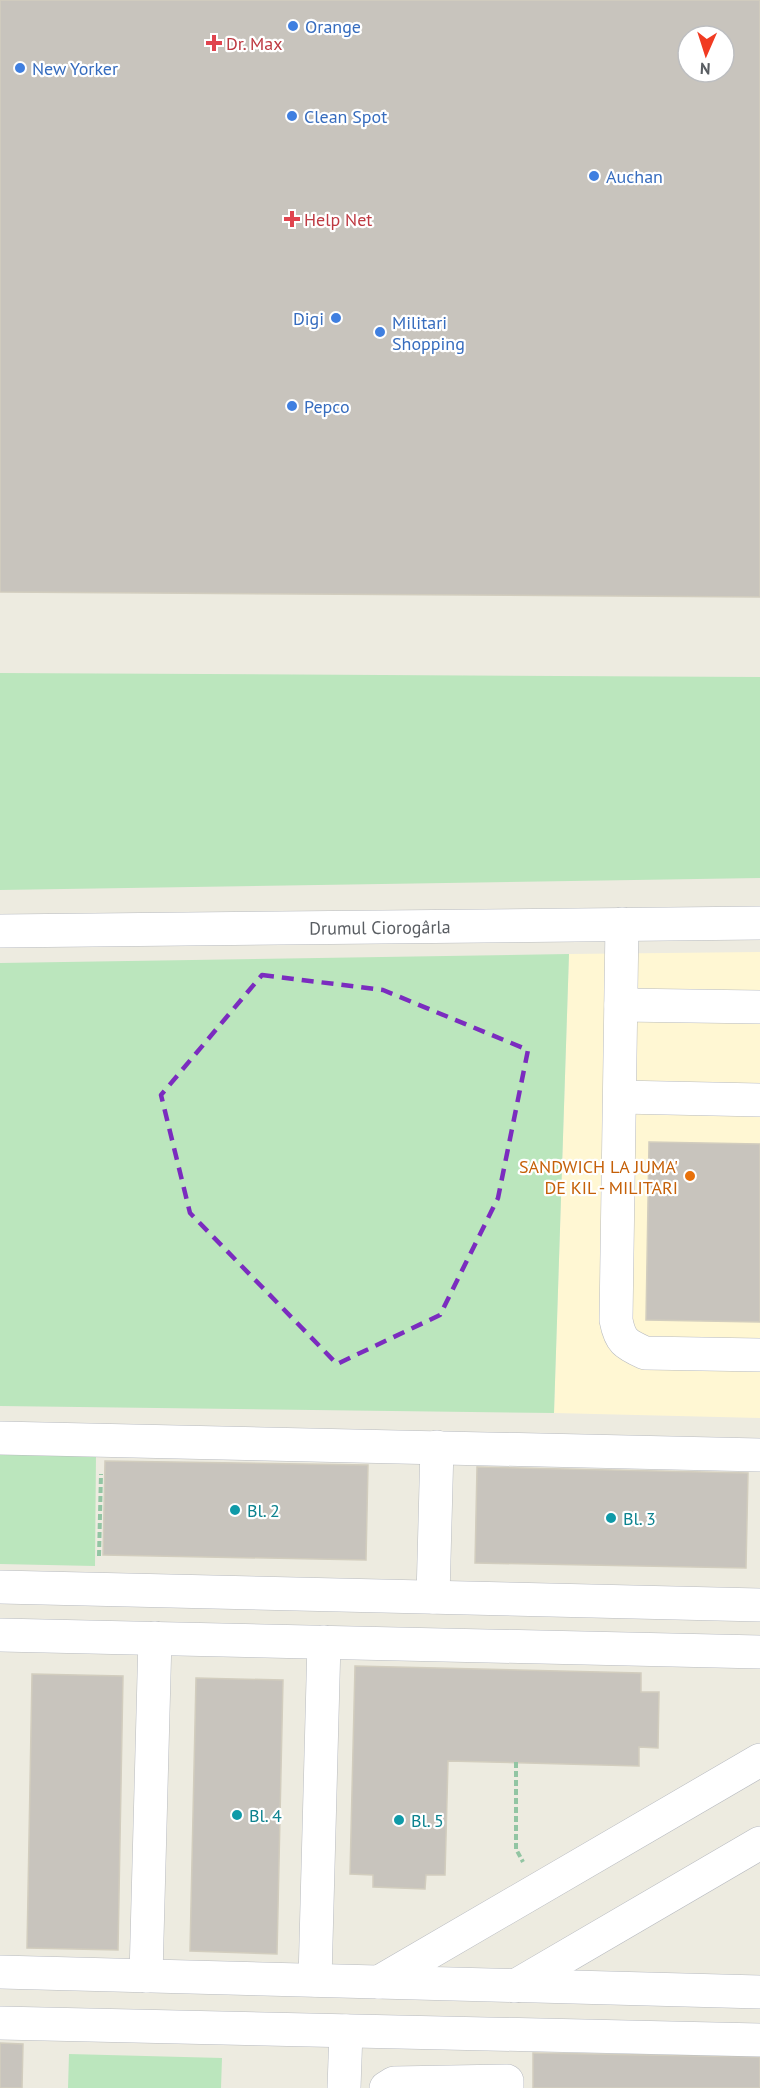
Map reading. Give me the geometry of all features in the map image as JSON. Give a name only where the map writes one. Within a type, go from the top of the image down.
[{"type":"street","name":"Drumul Ciorogârla","points":[[0,932],[760,923]]},
{"type":"street","points":[[622,924],[616,1320],[619,1335],[631,1346],[645,1353],[760,1355]]},
{"type":"street","points":[[621,1005],[760,1007]]},
{"type":"street","points":[[620,1097],[760,1100]]},
{"type":"street","points":[[0,1437],[760,1455]]},
{"type":"street","points":[[433,1597],[437,1447]]},
{"type":"street","points":[[0,1587],[760,1605]]},
{"type":"street","points":[[0,1635],[760,1652]]},
{"type":"street","points":[[146,1976],[155,1638]]},
{"type":"street","points":[[315,1980],[324,1642]]},
{"type":"street","points":[[379,1982],[760,1760]]},
{"type":"street","points":[[515,1986],[760,1843]]},
{"type":"street","points":[[0,1972],[760,1992]]},
{"type":"street","points":[[0,2024],[760,2040]]},
{"type":"street","points":[[344,2088],[346,2031]]},
{"type":"street","points":[[386,2088],[394,2083],[507,2081],[507,2088]]},
{"type":"path","points":[[99,1590],[101,1440]]},
{"type":"path","points":[[516,1762],[516,1849],[539,1889]]},
{"type":"highlighted area","points":[[262,975],[383,990],[528,1050],[498,1198],[440,1315],[337,1364],[190,1213],[161,1095]]},
{"type":"shaded area","points":[[760,952],[760,1418],[554,1413],[569,954]]},
{"type":"green space","points":[[0,673],[760,677],[760,878],[0,890]]},
{"type":"green space","points":[[569,954],[554,1413],[0,1406],[0,963]]},
{"type":"green space","points":[[0,1452],[96,1454],[95,1566],[0,1564]]},
{"type":"green space","points":[[69,2054],[222,2058],[221,2088],[68,2088]]},
{"type":"building","name":"Militari Shopping","points":[[0,0],[760,0],[760,597],[0,592]]},
{"type":"building","points":[[649,1142],[760,1144],[760,1322],[646,1320]]},
{"type":"building","name":"Bl. 2","points":[[105,1461],[368,1465],[366,1560],[103,1555]]},
{"type":"building","name":"Bl. 3","points":[[477,1467],[748,1473],[746,1568],[475,1563]]},
{"type":"building","name":"Bl. 5","points":[[355,1666],[641,1673],[641,1692],[659,1692],[658,1748],[639,1747],[639,1766],[448,1761],[445,1875],[426,1875],[425,1889],[373,1887],[373,1875],[350,1874]]},
{"type":"building","points":[[32,1674],[123,1676],[118,1950],[27,1948]]},
{"type":"building","name":"Bl. 4","points":[[196,1678],[283,1680],[277,1954],[190,1951]]},
{"type":"building","points":[[0,2043],[23,2044],[22,2088],[0,2088]]},
{"type":"building","points":[[533,2053],[760,2057],[760,2088],[533,2088]]},
{"type":"place","name":"Orange","points":[[293,26]]},
{"type":"place","name":"Dr. Max","points":[[214,43]]},
{"type":"place","name":"New Yorker","points":[[20,68]]},
{"type":"place","name":"Clean Spot","points":[[292,116]]},
{"type":"place","name":"Auchan","points":[[594,176]]},
{"type":"place","name":"Help Net","points":[[292,219]]},
{"type":"place","name":"Digi","points":[[336,318]]},
{"type":"place","name":"Militari Shopping","points":[[380,332]]},
{"type":"place","name":"Pepco","points":[[292,406]]},
{"type":"place","name":"SANDWICH LA JUMA' DE KIL - MILITARI","points":[[690,1176]]},
{"type":"place","name":"Bl. 2","points":[[235,1510]]},
{"type":"place","name":"Bl. 3","points":[[611,1518]]},
{"type":"place","name":"Bl. 4","points":[[237,1815]]},
{"type":"place","name":"Bl. 5","points":[[399,1820]]}]
